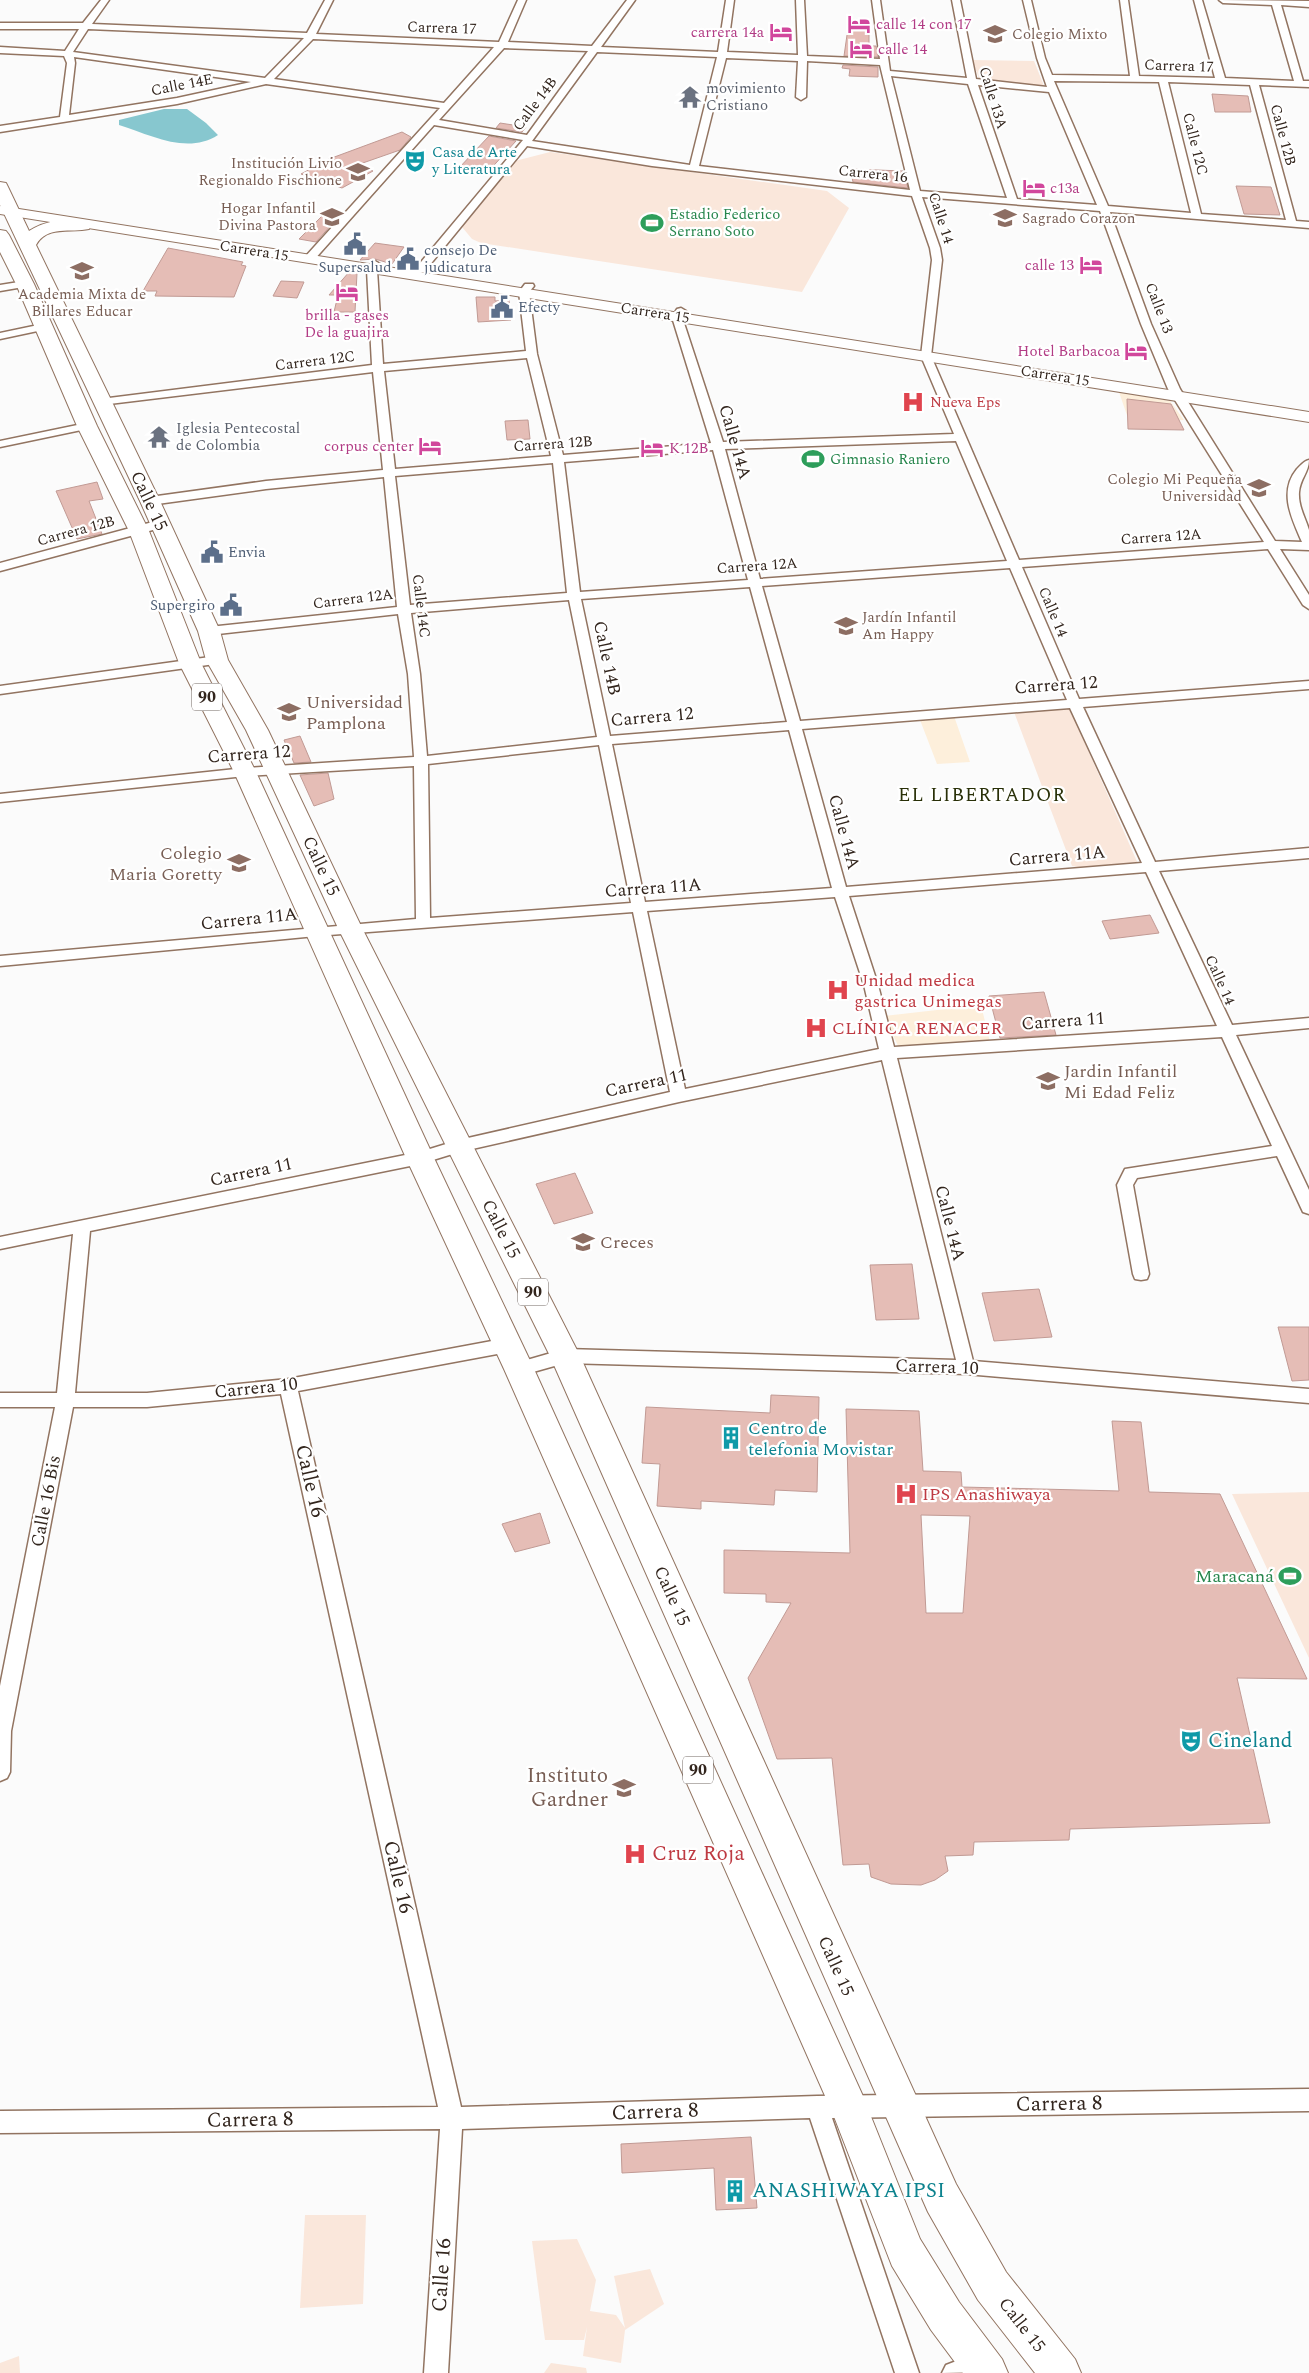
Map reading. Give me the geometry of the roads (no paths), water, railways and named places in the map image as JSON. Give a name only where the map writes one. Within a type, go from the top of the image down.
[{"type":"highway","points":[[5,219],[29,240],[45,229],[71,224],[84,225]]},
{"type":"highway","name":"Calle 15","points":[[5,219],[25,284],[87,426],[150,519],[209,631],[203,661],[257,730],[350,928],[565,1356],[899,2106],[942,2198],[992,2286],[1061,2373]]},
{"type":"highway","name":"Calle 15","points":[[5,219],[101,402],[150,519],[245,772],[420,1158],[514,1357],[833,2107],[906,2252],[945,2316],[974,2370]]},
{"type":"street","points":[[64,119],[71,63],[68,54],[85,26],[105,0]]},
{"type":"street","points":[[267,81],[310,38],[329,0]]},
{"type":"street","points":[[311,257],[503,43],[522,0]]},
{"type":"street","name":"Calle 14B","points":[[420,270],[528,140],[631,0]]},
{"type":"street","points":[[694,168],[722,54],[730,0]]},
{"type":"street","points":[[800,0],[803,59],[801,97]]},
{"type":"street","name":"Calle 14","points":[[876,0],[886,73],[916,194],[935,248],[937,260],[926,353],[959,437],[1074,702],[1152,868],[1225,1031],[1309,1208]]},
{"type":"street","name":"Calle 13A","points":[[956,0],[972,82],[1013,202]]},
{"type":"street","name":"Calle 13","points":[[1027,0],[1041,58],[1053,90],[1093,180],[1146,324],[1177,393],[1309,605]]},
{"type":"street","points":[[1124,0],[1135,78]]},
{"type":"street","points":[[1198,0],[1221,82]]},
{"type":"street","points":[[1223,0],[1309,4]]},
{"type":"street","points":[[1275,1],[1304,84]]},
{"type":"street","name":"Carrera 17","points":[[0,26],[85,26],[310,38],[503,43],[884,62]]},
{"type":"street","points":[[0,50],[68,54],[448,106]]},
{"type":"street","points":[[886,73],[1053,90]]},
{"type":"street","name":"Carrera 17","points":[[1049,78],[1135,78],[1304,84]]},
{"type":"street","name":"Calle 12C","points":[[1163,79],[1197,216]]},
{"type":"street","name":"Calle 14E","points":[[0,129],[177,101],[267,81]]},
{"type":"street","name":"Calle 12B","points":[[1254,83],[1292,223]]},
{"type":"street","name":"Carrera 16","points":[[432,122],[694,168],[916,194],[1309,225]]},
{"type":"street","name":"Carrera 15","points":[[5,219],[311,257]]},
{"type":"street","name":"Carrera 15","points":[[5,219],[84,225],[526,289]]},
{"type":"street","name":"Carrera 15","points":[[374,267],[420,270],[679,314],[1177,393],[1309,417]]},
{"type":"street","name":"Calle 14C","points":[[374,267],[378,368],[391,473],[404,609],[414,674],[421,761],[423,924]]},
{"type":"street","points":[[0,288],[25,284]]},
{"type":"street","name":"Calle 14B","points":[[526,289],[532,354],[558,460],[574,596],[606,740],[679,1096]]},
{"type":"street","name":"Calle 14A","points":[[679,314],[796,725],[840,892],[870,985],[966,1367]]},
{"type":"street","points":[[0,336],[43,327]]},
{"type":"street","name":"Carrera 12C","points":[[101,402],[378,368],[532,354]]},
{"type":"street","name":"Carrera 15","points":[[1177,393],[1309,410]]},
{"type":"street","points":[[0,444],[87,426]]},
{"type":"street","name":"Carrera 12B","points":[[0,567],[150,519],[266,485],[718,446],[959,437]]},
{"type":"street","points":[[1309,463],[1298,473],[1292,486],[1292,492],[1298,518],[1309,545]]},
{"type":"street","name":"Carrera 12A","points":[[209,631],[241,629],[404,609],[1271,545],[1309,545]]},
{"type":"street","points":[[0,690],[203,661]]},
{"type":"street","name":"Carrera 12","points":[[0,798],[245,772],[421,761],[606,740],[1309,685]]},
{"type":"street","name":"Carrera 11A","points":[[0,962],[350,928],[639,908],[1152,868],[1309,853]]},
{"type":"street","name":"Carrera 11","points":[[0,1243],[82,1228],[420,1158],[459,1146],[679,1096],[888,1053],[1225,1031],[1309,1023]]},
{"type":"street","points":[[1141,1274],[1125,1185],[1132,1173],[1281,1150]]},
{"type":"street","name":"Calle 16 Bis","points":[[0,1772],[1,1730],[65,1400],[82,1228]]},
{"type":"street","name":"Carrera 10","points":[[0,1400],[147,1400],[288,1386],[514,1357],[565,1356],[966,1367],[1309,1396]]},
{"type":"street","name":"Calle 16","points":[[288,1386],[452,2118],[436,2373]]},
{"type":"street","name":"Carrera 8","points":[[0,2122],[452,2118],[833,2107],[1309,2100]]},
{"type":"street","name":"Calle 15","points":[[833,2107],[907,2373]]},
{"type":"water","points":[[164,109],[187,109],[218,135],[206,141],[181,143],[156,138],[119,125],[119,120]]},
{"type":"place","name":"calle 14 con 17","points":[[859,24]]},
{"type":"place","name":"carrera 14a","points":[[781,32]]},
{"type":"place","name":"Colegio Mixto","points":[[995,34]]},
{"type":"place","name":"calle 14","points":[[861,49]]},
{"type":"place","name":"movimiento Cristiano","points":[[690,97]]},
{"type":"place","name":"Casa de Arte y Literatura","points":[[415,161]]},
{"type":"place","name":"Institución Livio Regionaldo Fischione","points":[[358,172]]},
{"type":"place","name":"c13a","points":[[1034,188]]},
{"type":"place","name":"Hogar Infantil Divina Pastora","points":[[332,217]]},
{"type":"place","name":"Sagrado Corazon","points":[[1005,218]]},
{"type":"place","name":"Estadio Federico Serrano Soto","points":[[652,223]]},
{"type":"place","name":"Supersalud","points":[[355,244]]},
{"type":"place","name":"consejo De judicatura","points":[[408,259]]},
{"type":"place","name":"calle 13","points":[[1091,265]]},
{"type":"place","name":"Academia Mixta de Billares Educar","points":[[82,271]]},
{"type":"place","name":"brilla - gases De la guajira","points":[[347,292]]},
{"type":"place","name":"Efecty","points":[[502,307]]},
{"type":"place","name":"Hotel Barbacoa","points":[[1136,351]]},
{"type":"place","name":"Nueva Eps","points":[[913,402]]},
{"type":"place","name":"Iglesia Pentecostal de Colombia","points":[[159,437]]},
{"type":"place","name":"corpus center","points":[[430,446]]},
{"type":"place","name":"K 12B","points":[[652,448]]},
{"type":"place","name":"Gimnasio Raniero","points":[[813,459]]},
{"type":"place","name":"Colegio Mi Pequeña Universidad","points":[[1259,488]]},
{"type":"place","name":"Envia","points":[[212,552]]},
{"type":"place","name":"Supergiro","points":[[231,605]]},
{"type":"place","name":"Jardín Infantil Am Happy","points":[[846,626]]},
{"type":"place","name":"Universidad Pamplona","points":[[289,712]]},
{"type":"place","name":"Colegio Maria Goretty","points":[[239,863]]},
{"type":"place","name":"Unidad medica gastrica Unimegas","points":[[838,990]]},
{"type":"place","name":"CLÍNICA RENACER","points":[[816,1028]]},
{"type":"place","name":"Jardin Infantil Mi Edad Feliz","points":[[1048,1081]]},
{"type":"place","name":"Creces","points":[[583,1242]]},
{"type":"place","name":"Centro de telefonia Movistar","points":[[731,1438]]},
{"type":"place","name":"IPS Anashiwaya","points":[[906,1494]]},
{"type":"place","name":"Maracaná","points":[[1290,1576]]},
{"type":"place","name":"Cineland","points":[[1191,1741]]},
{"type":"place","name":"Instituto Gardner","points":[[624,1788]]},
{"type":"place","name":"Cruz Roja","points":[[635,1854]]},
{"type":"place","name":"ANASHIWAYA IPSI","points":[[735,2191]]},
{"type":"district","name":"EL LIBERTADOR","points":[[982,795]]}]
